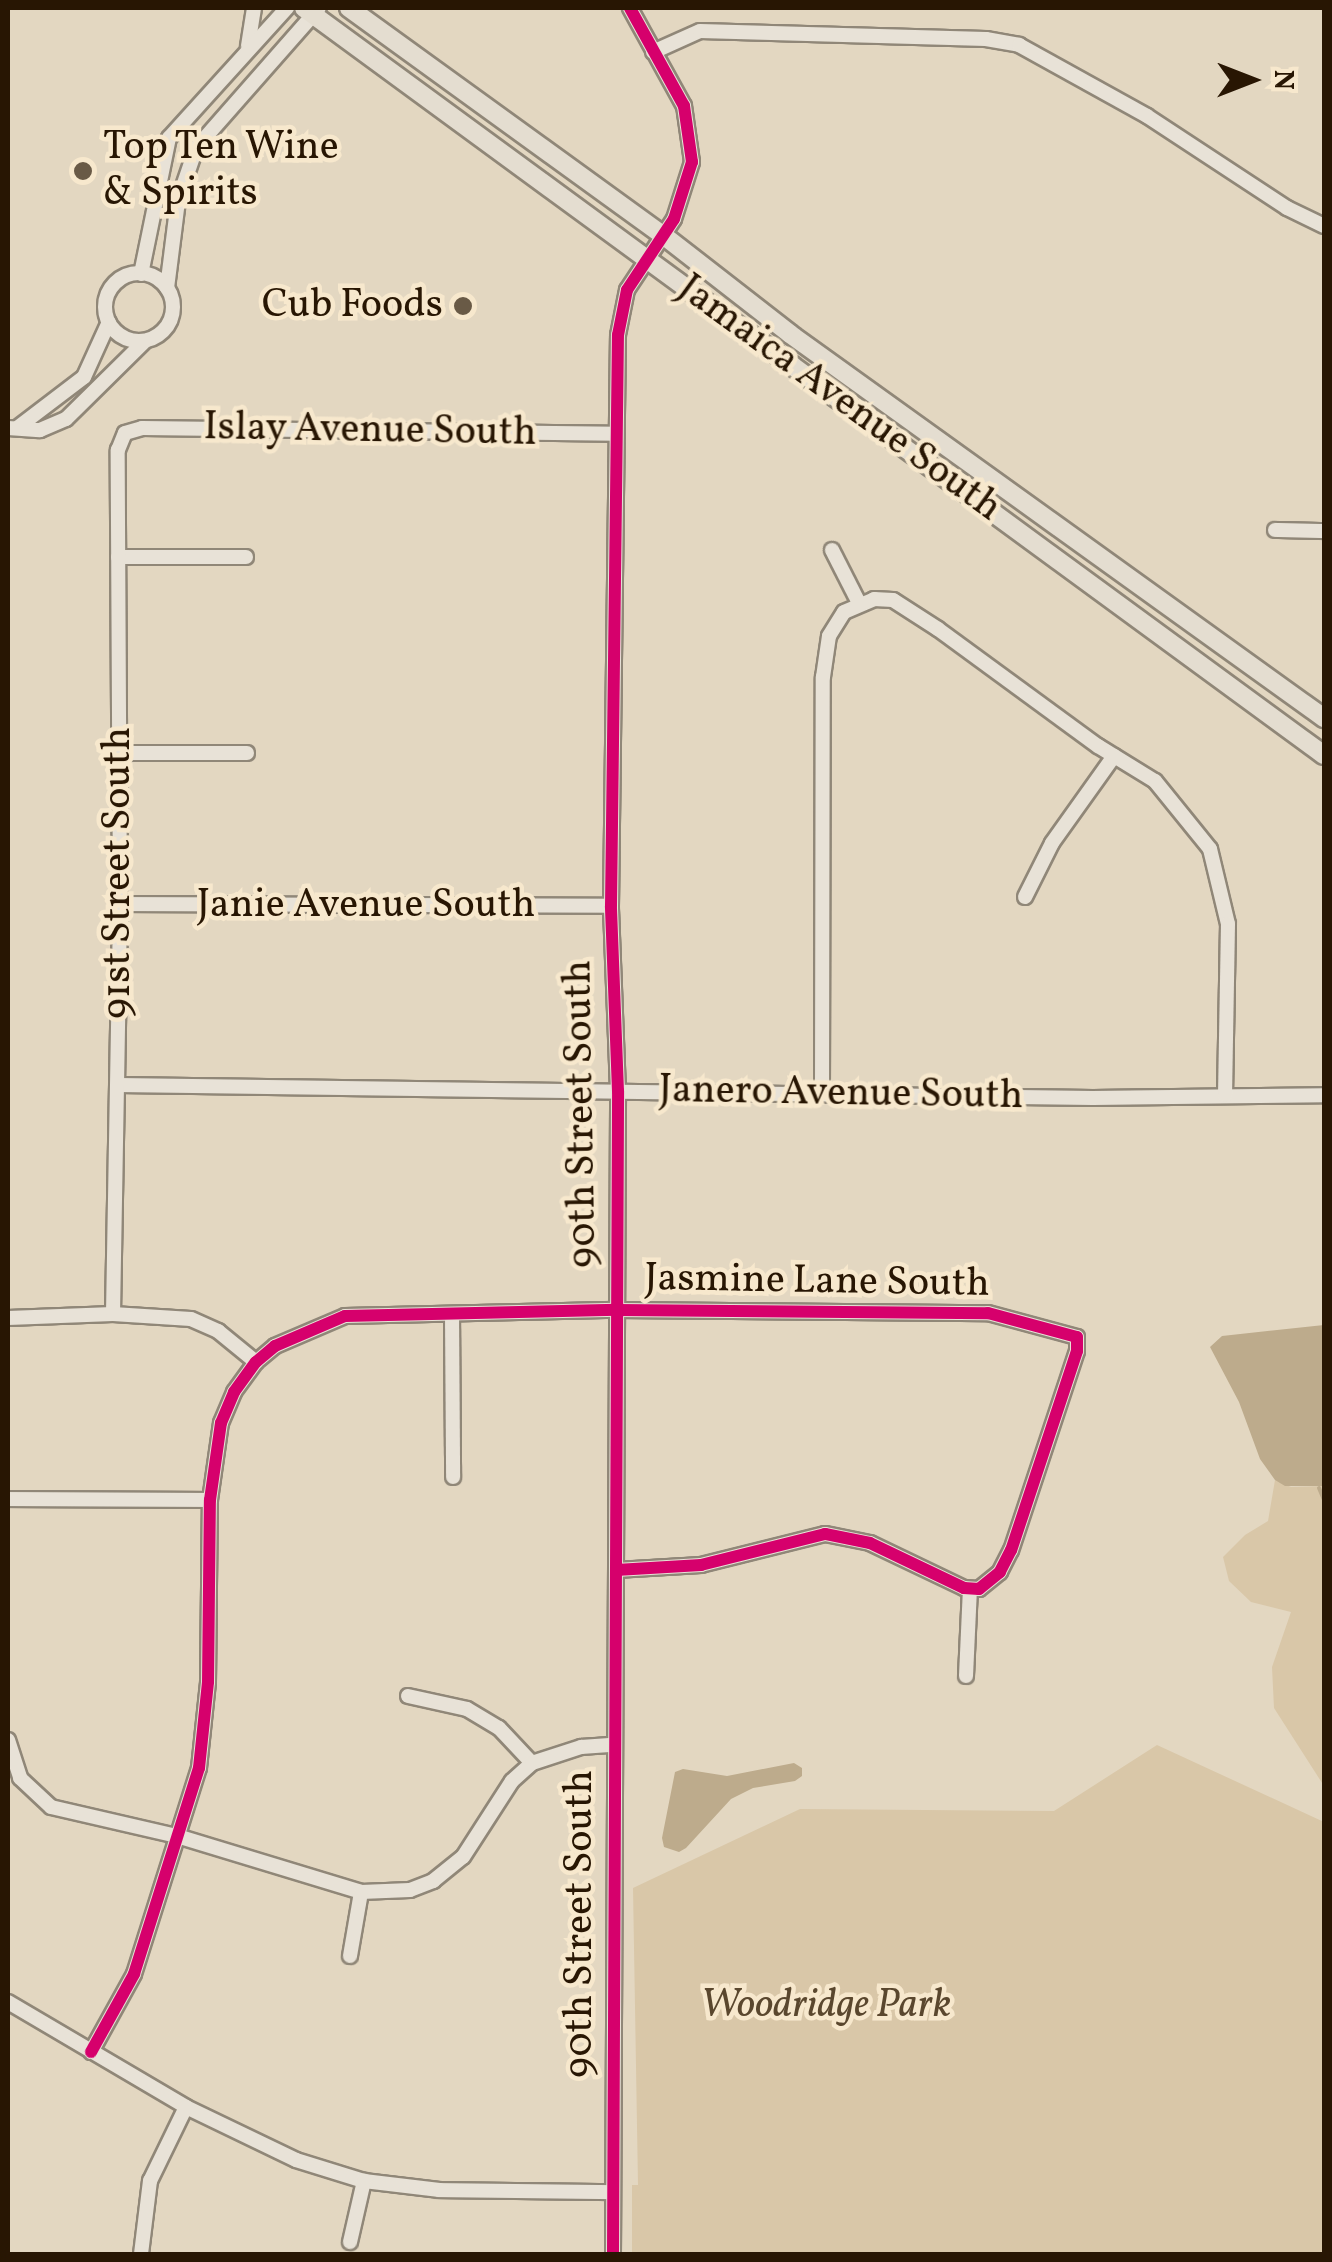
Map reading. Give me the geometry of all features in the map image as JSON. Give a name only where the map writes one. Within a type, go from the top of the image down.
[{"type":"main road","name":"Jamaica Avenue South","points":[[349,8],[662,235],[790,334],[1324,718]]},
{"type":"main road","name":"Jamaica Avenue South","points":[[312,10],[1324,755]]},
{"type":"street","points":[[244,54],[254,8]]},
{"type":"street","points":[[141,274],[169,138],[287,8]]},
{"type":"street","name":"90th Street South","points":[[613,2254],[618,1090],[611,906],[618,324],[627,290],[684,198],[692,144],[684,106],[630,8]]},
{"type":"street","points":[[12,428],[40,430],[66,418],[170,322],[172,300],[167,288],[178,201],[196,148],[312,10]]},
{"type":"street","points":[[653,52],[700,31],[986,39],[1019,45],[1146,116],[1287,208],[1324,226]]},
{"type":"street","points":[[146,341],[124,338],[109,322],[106,311],[110,289],[128,276],[141,274],[167,288]]},
{"type":"street","points":[[12,428],[84,377],[109,322]]},
{"type":"street","name":"Islay Avenue South","points":[[125,433],[142,428],[616,434]]},
{"type":"street","name":"91st Street South","points":[[114,1314],[120,904],[118,450],[125,433]]},
{"type":"street","points":[[1276,530],[1324,530]]},
{"type":"street","points":[[832,550],[859,603]]},
{"type":"street","points":[[118,558],[246,556]]},
{"type":"street","points":[[822,1092],[823,677],[829,636],[844,612],[859,603],[893,600],[1114,756],[1155,780],[1210,849],[1218,869],[1228,924],[1224,1095]]},
{"type":"street","points":[[119,754],[247,753]]},
{"type":"street","points":[[1025,897],[1052,842],[1114,756]]},
{"type":"street","name":"Janie Avenue South","points":[[120,904],[611,906]]},
{"type":"street","name":"Janero Avenue South","points":[[118,1085],[1093,1098],[1324,1096]]},
{"type":"street","points":[[91,2052],[134,1974],[198,1768],[205,1717],[210,1500],[220,1423],[234,1392],[256,1362],[297,1334],[344,1316],[617,1310]]},
{"type":"street","name":"Jasmine Lane South","points":[[617,1310],[988,1314],[1077,1337],[1077,1350],[1011,1550],[993,1580],[970,1589]]},
{"type":"street","points":[[8,1318],[114,1314],[191,1320],[218,1331],[256,1362]]},
{"type":"street","points":[[452,1314],[454,1477]]},
{"type":"street","points":[[8,1500],[210,1500]]},
{"type":"street","points":[[616,1570],[701,1565],[825,1534],[870,1543],[970,1589],[966,1676]]},
{"type":"street","points":[[408,1696],[466,1709],[499,1728],[532,1763]]},
{"type":"street","points":[[8,1740],[20,1778],[51,1807],[177,1836],[361,1892],[410,1890],[448,1872],[482,1834],[512,1781],[532,1763],[581,1747],[614,1746]]},
{"type":"street","points":[[350,1956],[361,1892]]},
{"type":"street","points":[[8,2002],[249,2141],[364,2180],[439,2190],[613,2192]]},
{"type":"street","points":[[141,2254],[150,2180],[186,2107]]},
{"type":"street","points":[[350,2242],[364,2180]]},
{"type":"green space","points":[[1275,1480],[1291,1487],[1324,1486],[1324,1786],[1274,1708],[1272,1667],[1291,1612],[1251,1602],[1229,1581],[1223,1557],[1245,1535],[1268,1521]]},
{"type":"green space","name":"Woodridge Park","points":[[1157,1745],[1324,1822],[1324,2254],[632,2254],[632,2185],[638,2185],[633,1888],[800,1809],[1054,1811]]},
{"type":"shaded area","points":[[1324,1325],[1324,1486],[1285,1486],[1275,1480],[1260,1459],[1239,1402],[1210,1347],[1222,1336]]},
{"type":"shaded area","points":[[794,1763],[802,1768],[802,1776],[795,1781],[753,1788],[731,1799],[686,1848],[679,1852],[664,1847],[662,1838],[675,1772],[683,1769],[727,1776]]},
{"type":"waterway","points":[[1319,1488],[1324,1500]]},
{"type":"cycle path","points":[[613,2254],[618,1091],[611,906],[618,335],[627,290],[674,219],[692,162],[684,106],[630,8]]},
{"type":"cycle path","points":[[91,2052],[134,1974],[199,1768],[208,1682],[210,1500],[221,1423],[234,1392],[256,1362],[275,1346],[345,1316],[617,1310],[988,1313],[1077,1337],[1077,1351],[1011,1550],[1000,1572],[979,1589],[964,1588],[870,1543],[825,1534],[701,1565],[616,1570]]},
{"type":"place","name":"Top Ten Wine & Spirits","points":[[83,171]]},
{"type":"place","name":"Cub Foods","points":[[463,306]]}]
